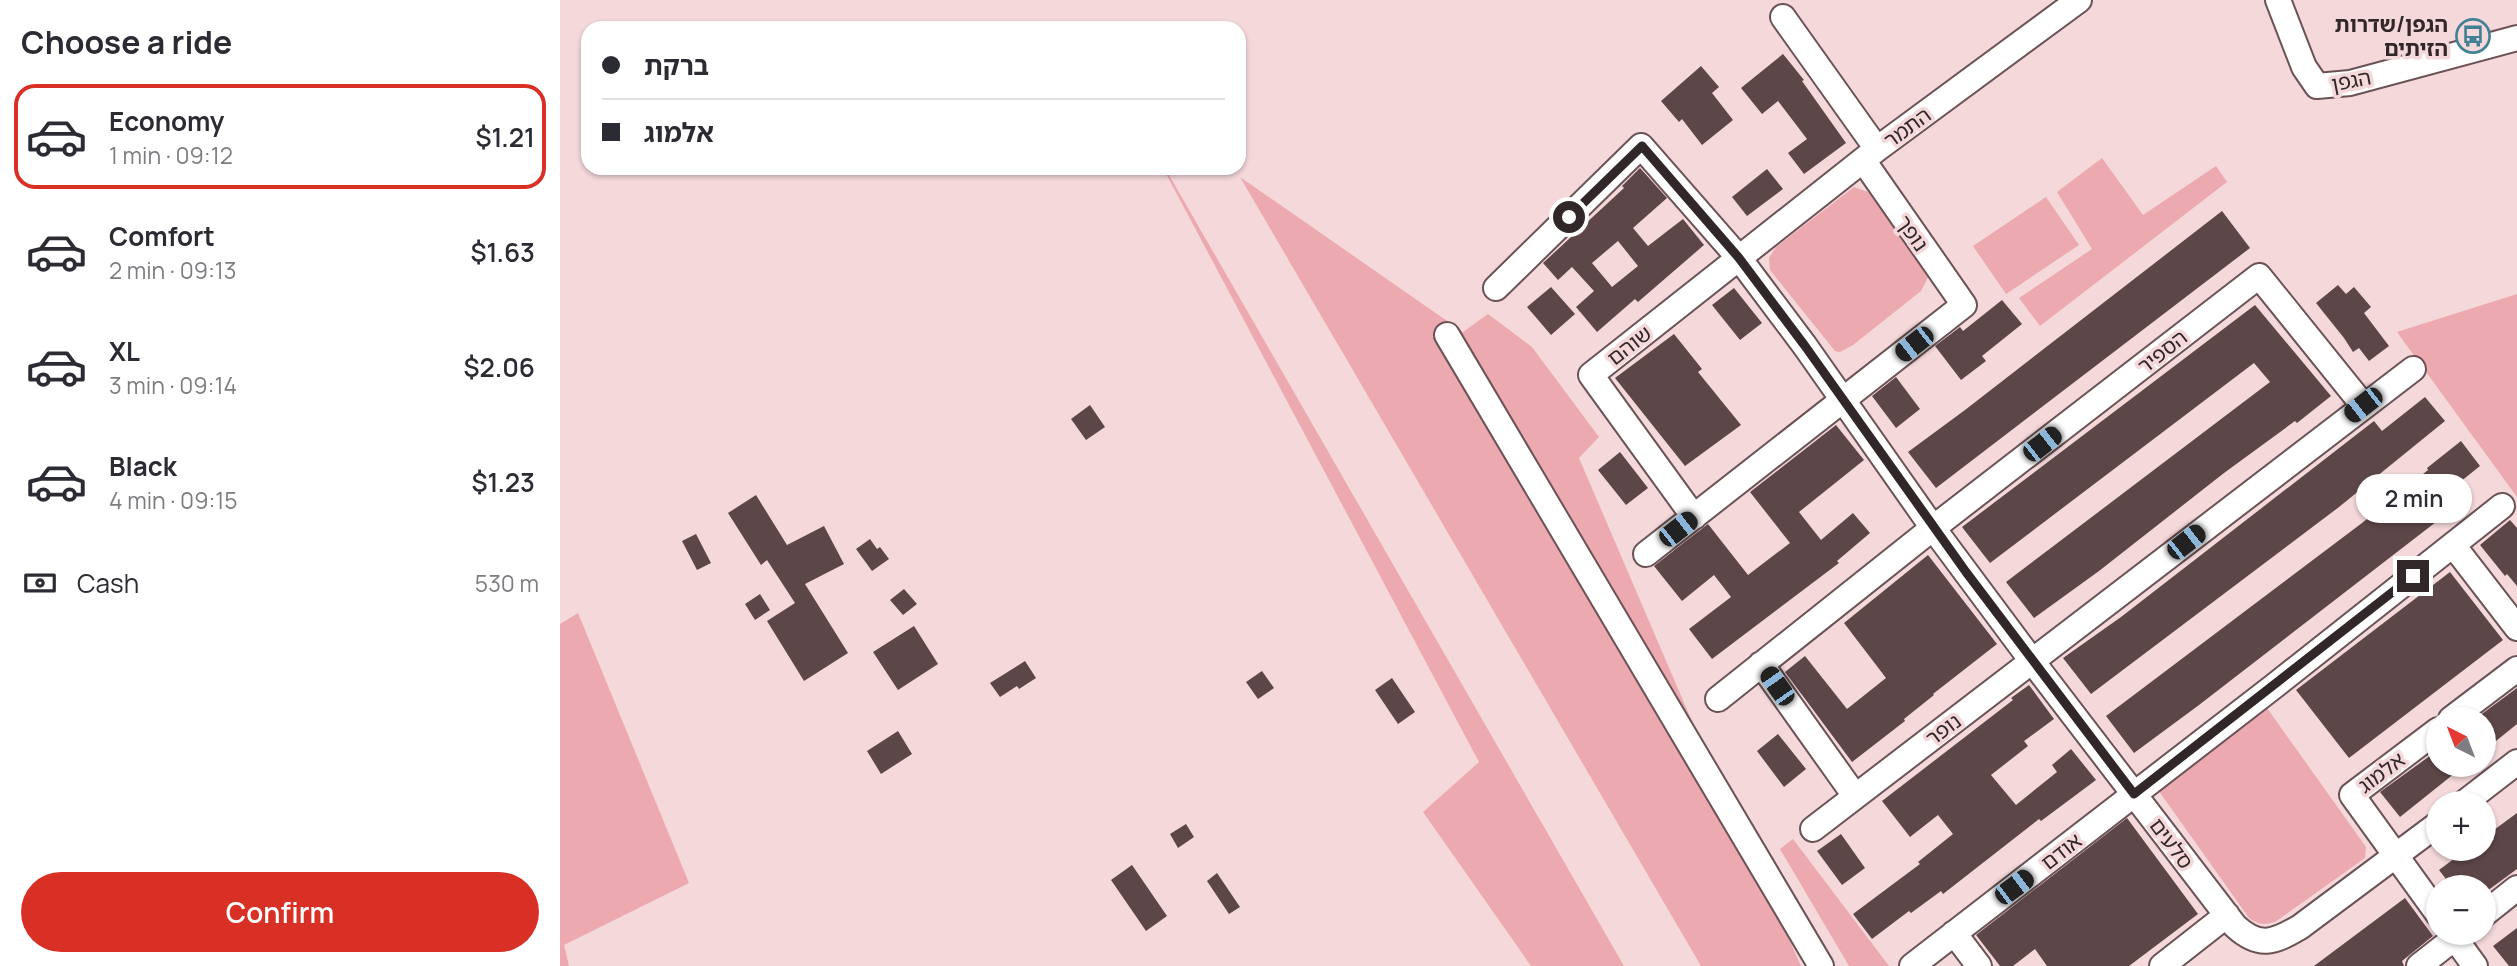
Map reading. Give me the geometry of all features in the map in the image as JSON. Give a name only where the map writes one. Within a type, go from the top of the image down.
[{"type":"street","name":"התמר","points":[[1739,258],[1870,155],[2079,0]]},
{"type":"street","name":"הגפן","points":[[2278,0],[2304,67],[2317,86],[2350,83],[2517,38]]},
{"type":"street","name":"נופך","points":[[1783,17],[1964,304],[1843,400]]},
{"type":"street","name":"סלעים","points":[[1496,288],[1642,146],[1739,258],[2032,661],[2227,915],[2249,939],[2262,942],[2277,939],[2316,918],[2426,833]]},
{"type":"street","name":"שוהם","points":[[1694,517],[1591,375],[1739,258]]},
{"type":"street","name":"הספיר","points":[[1933,528],[2259,276],[2363,405]]},
{"type":"street","points":[[1447,335],[1821,966]]},
{"type":"street","points":[[2032,661],[2413,369]]},
{"type":"street","points":[[1646,554],[1843,400]]},
{"type":"street","points":[[2134,794],[2502,506]]},
{"type":"street","points":[[1718,699],[1933,528]]},
{"type":"street","points":[[2453,545],[2517,628]]},
{"type":"street","name":"נופר","points":[[1813,829],[2032,661]]},
{"type":"street","points":[[1761,664],[1855,796]]},
{"type":"street","points":[[2467,707],[2517,669]]},
{"type":"street","name":"אלמוג","points":[[2396,856],[2351,795],[2426,739]]},
{"type":"street","points":[[2480,791],[2517,762]]},
{"type":"street","name":"אודם","points":[[1912,966],[2134,794]]},
{"type":"street","points":[[2396,856],[2426,897]]},
{"type":"street","points":[[2496,905],[2517,888]]},
{"type":"street","points":[[2162,966],[2227,915]]},
{"type":"street","points":[[1954,933],[1979,966]]},
{"type":"street","points":[[2419,966],[2443,945]]},
{"type":"street","points":[[2463,945],[2475,966]]},
{"type":"shaded area","points":[[2102,158],[2143,215],[2216,166],[2227,182],[2040,326],[2019,298],[2092,249],[2057,192]]},
{"type":"shaded area","points":[[1167,175],[1624,966],[1531,966],[1423,812],[1479,762]]},
{"type":"shaded area","points":[[1240,177],[1463,332],[1488,314],[1532,347],[1599,437],[1579,458],[1801,966],[1701,966]]},
{"type":"shaded area","points":[[1854,187],[1868,192],[1922,263],[1928,277],[1921,291],[1853,345],[1840,352],[1835,351],[1770,270],[1769,258],[1776,247]]},
{"type":"shaded area","points":[[2046,197],[2079,245],[2006,294],[1973,246]]},
{"type":"shaded area","points":[[2517,294],[2517,497],[2397,332]]},
{"type":"shaded area","points":[[578,613],[689,883],[564,945],[569,966],[560,966],[560,624]]},
{"type":"shaded area","points":[[2262,701],[2366,847],[2365,858],[2275,922],[2264,924],[2249,918],[2156,787]]},
{"type":"shaded area","points":[[1793,839],[1889,966],[1849,966],[1780,849]]},
{"type":"building","points":[[1783,54],[1804,80],[1802,81],[1846,143],[1804,174],[1788,153],[1807,139],[1778,101],[1762,114],[1741,88]]},
{"type":"building","points":[[1701,66],[1719,87],[1712,93],[1733,120],[1702,145],[1682,119],[1679,122],[1661,101]]},
{"type":"building","points":[[1640,168],[1667,198],[1633,228],[1648,246],[1683,219],[1704,245],[1638,302],[1635,299],[1597,332],[1576,307],[1594,291],[1572,267],[1558,280],[1543,263],[1624,188],[1622,186]],"holes":[[[1618,241],[1638,266],[1612,287],[1592,263]]]},
{"type":"building","points":[[1767,169],[1783,189],[1747,216],[1732,197]]},
{"type":"building","points":[[2222,211],[2250,248],[1936,488],[1908,452]]},
{"type":"building","points":[[2338,285],[2346,294],[2354,287],[2371,307],[2364,313],[2389,346],[2369,361],[2359,348],[2353,352],[2316,303]]},
{"type":"building","points":[[1551,287],[1575,314],[1551,335],[1527,307]]},
{"type":"building","points":[[1734,288],[1762,323],[1740,340],[1712,305]]},
{"type":"building","points":[[2002,300],[2022,324],[1982,356],[1986,361],[1961,380],[1935,346],[1960,327],[1963,331]]},
{"type":"building","points":[[2255,305],[2331,396],[2224,473],[2034,618],[2006,582],[2270,382],[2254,363],[1990,563],[1962,527]]},
{"type":"building","points":[[1674,334],[1702,369],[1698,372],[1741,425],[1685,466],[1615,378]]},
{"type":"building","points":[[1896,377],[1920,409],[1896,428],[1872,396]]},
{"type":"building","points":[[2425,397],[2445,421],[2339,507],[2091,694],[2063,658],[2121,617],[2374,421],[2382,431]]},
{"type":"building","points":[[1090,405],[1105,427],[1086,440],[1071,419]]},
{"type":"building","points":[[1836,425],[1864,460],[1799,512],[1821,540],[1853,513],[1870,533],[1837,561],[1839,563],[1712,659],[1689,629],[1731,597],[1714,575],[1682,601],[1654,566],[1708,524],[1748,575],[1790,543],[1750,492]]},
{"type":"building","points":[[2461,441],[2480,466],[2435,502],[2445,515],[2134,753],[2106,716],[2362,523]]},
{"type":"building","points":[[1620,452],[1648,488],[1626,505],[1598,470]]},
{"type":"building","points":[[756,495],[787,545],[824,526],[844,564],[805,584],[848,653],[804,681],[767,621],[795,603],[767,560],[761,565],[728,513]]},
{"type":"building","points":[[2510,520],[2517,528],[2517,586],[2507,574],[2505,576],[2480,545]]},
{"type":"building","points":[[696,534],[711,563],[697,570],[682,541]]},
{"type":"building","points":[[870,539],[889,559],[872,571],[856,549]]},
{"type":"building","points":[[1928,555],[1997,644],[1852,762],[1785,672],[1805,656],[1847,709],[1886,678],[1844,623]]},
{"type":"building","points":[[2450,572],[2503,640],[2349,758],[2296,690]]},
{"type":"building","points":[[904,589],[917,604],[903,615],[890,600]]},
{"type":"building","points":[[760,594],[770,610],[755,620],[745,604]]},
{"type":"building","points":[[914,626],[938,664],[898,690],[873,652]]},
{"type":"building","points":[[1025,661],[1036,678],[1000,697],[990,683]]},
{"type":"building","points":[[1262,671],[1274,688],[1258,699],[1246,682]]},
{"type":"building","points":[[1392,678],[1415,712],[1398,724],[1375,690]]},
{"type":"building","points":[[2029,685],[2054,719],[2024,741],[2028,746],[1991,775],[2016,805],[2057,772],[2052,765],[2071,749],[2096,780],[2041,821],[2039,819],[1943,894],[1941,891],[1911,913],[1909,911],[1872,939],[1853,914],[1920,864],[1918,862],[1953,834],[1938,815],[1910,837],[1882,801]]},
{"type":"building","points":[[2517,688],[2517,724],[2496,741],[2496,707],[2491,707]]},
{"type":"building","points":[[898,731],[912,754],[881,774],[867,751]]},
{"type":"building","points":[[1778,734],[1806,769],[1784,787],[1757,751]]},
{"type":"building","points":[[2426,759],[2426,777],[2450,777],[2432,791],[2426,791],[2426,796],[2400,817],[2380,792]]},
{"type":"building","points":[[2517,813],[2517,869],[2496,884],[2496,875],[2443,875],[2439,870],[2451,861],[2496,861],[2496,828]]},
{"type":"building","points":[[2127,818],[2198,914],[2129,966],[2047,966],[2035,949],[2013,966],[2000,966],[1976,935]]},
{"type":"building","points":[[1186,824],[1194,837],[1178,848],[1170,834]]},
{"type":"building","points":[[1841,834],[1865,868],[1842,885],[1817,851]]},
{"type":"building","points":[[1132,865],[1167,916],[1146,931],[1111,880]]},
{"type":"building","points":[[1217,873],[1240,907],[1229,914],[1207,881]]},
{"type":"building","points":[[2405,898],[2426,926],[2426,942],[2402,961],[2404,966],[2314,966]]},
{"type":"building","points":[[2517,928],[2517,966],[2509,966],[2493,946]]},
{"type":"place","name":"הגפן/שדרות הזיתים","points":[[2473,36]]},
{"type":"route","points":[[1569,217],[1642,146],[1739,258],[1966,572],[2134,794],[2413,576]]}]
